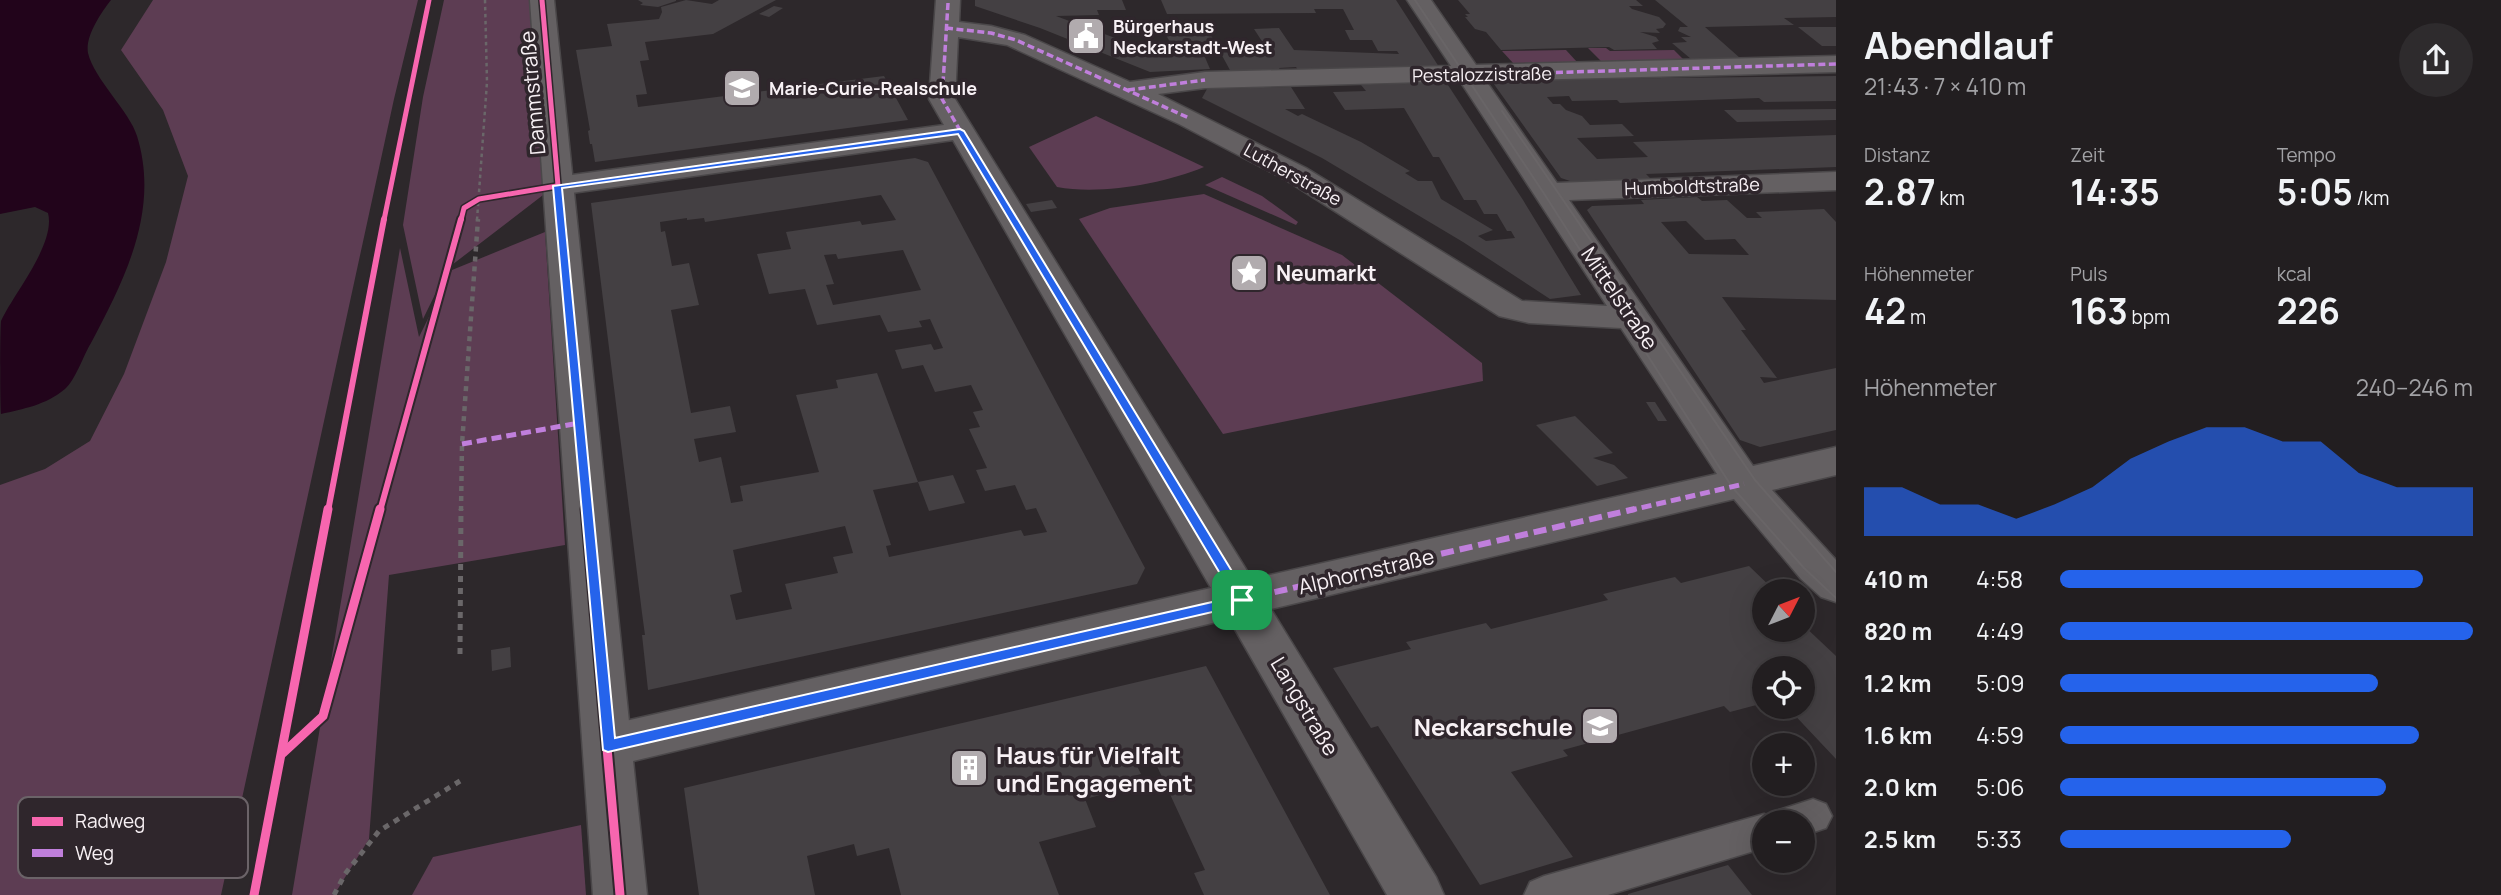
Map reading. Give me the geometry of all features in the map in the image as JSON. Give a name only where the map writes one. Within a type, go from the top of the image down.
[{"type":"street","name":"Dammstraße","points":[[542,0],[620,895]]},
{"type":"street","name":"Mittelstraße","points":[[1419,0],[1472,75],[1744,484],[1816,567],[1836,585]]},
{"type":"street","name":"Lutherstraße","points":[[943,8],[991,33],[1016,40],[1189,118],[1296,174],[1511,309],[1529,313],[1633,318]]},
{"type":"street","name":"Langstraße","points":[[943,8],[942,99],[1417,895]]},
{"type":"street","name":"Pestalozzistraße","points":[[1128,90],[1205,80],[1836,64]]},
{"type":"street","points":[[557,186],[960,131]]},
{"type":"street","name":"Humboldtstraße","points":[[1549,192],[1836,181]]},
{"type":"street","name":"Alphornstraße","points":[[608,746],[1836,461]]},
{"type":"lane","points":[[1544,895],[1752,834]]},
{"type":"path","points":[[460,654],[462,444],[486,82],[485,0]]},
{"type":"path","points":[[334,895],[345,874],[379,831],[460,782]]},
{"type":"shaded area","points":[[0,0],[111,0],[91,32],[88,53],[97,74],[137,136],[143,164],[144,191],[142,217],[127,269],[73,379],[65,389],[50,399],[1,414],[1,321],[40,253],[49,225],[48,213],[35,207],[0,214]]},
{"type":"shaded area","points":[[153,0],[418,0],[394,99],[242,797],[18,797],[18,878],[225,878],[221,895],[0,895],[0,485],[45,469],[90,441],[124,374],[166,262],[188,176],[163,110],[121,50]]},
{"type":"shaded area","points":[[444,0],[545,0],[573,172],[448,268],[423,319],[403,225],[423,97]]},
{"type":"shaded area","points":[[1588,48],[1606,48],[1610,51],[1674,50],[1685,61],[1602,62]]},
{"type":"shaded area","points":[[1566,50],[1577,62],[1513,63],[1502,51]]},
{"type":"shaded area","points":[[1096,116],[1204,167],[1151,183],[1112,189],[1057,187],[1029,147]]},
{"type":"shaded area","points":[[1222,177],[1262,196],[1298,222],[1296,225],[1205,185]]},
{"type":"shaded area","points":[[1204,194],[1342,255],[1482,363],[1483,381],[1223,434],[1079,219],[1110,208]]},
{"type":"shaded area","points":[[545,232],[565,545],[389,575],[369,839],[334,895],[292,895],[400,248],[419,337],[452,270]]},
{"type":"shaded area","points":[[581,825],[586,895],[412,895],[433,857]]},
{"type":"building","points":[[638,0],[676,1],[658,7],[640,5],[643,3]]},
{"type":"building","points":[[686,0],[712,4],[719,0],[776,0],[713,34],[645,42],[649,60],[640,61],[647,94],[636,95],[638,107],[884,76],[908,120],[595,162],[576,50],[612,46],[607,24],[659,19],[661,7]]},
{"type":"building","points":[[975,0],[1122,0],[1126,10],[1097,10],[1099,15],[1056,16],[1134,45],[1134,49],[1173,48],[1176,55],[1204,55],[1210,69],[1150,72],[1040,28],[975,6]]},
{"type":"building","points":[[1161,0],[1396,0],[1441,70],[1301,74],[1296,67],[1279,68],[1281,71],[1231,72],[1219,50],[1267,49],[1254,29],[1279,28],[1294,50],[1399,54],[1397,51],[1378,51],[1372,40],[1350,40],[1345,30],[1354,30],[1343,9],[1314,9],[1316,13],[1167,14]]},
{"type":"building","points":[[1458,0],[1636,0],[1643,6],[1629,6],[1632,9],[1659,17],[1666,24],[1663,28],[1656,29],[1660,33],[1640,32],[1656,37],[1659,41],[1652,43],[1657,49],[1614,50],[1609,47],[1501,50],[1486,32],[1475,29],[1465,17],[1468,17],[1465,14],[1470,14]]},
{"type":"building","points":[[1655,0],[1836,0],[1836,17],[1784,18],[1794,25],[1705,27],[1740,58],[1691,59],[1672,43],[1687,42],[1681,37],[1691,37],[1678,31],[1680,27],[1688,27]]},
{"type":"building","points":[[774,6],[783,8],[769,17],[759,14]]},
{"type":"building","points":[[1798,27],[1836,27],[1836,46],[1822,46]]},
{"type":"building","points":[[1208,30],[1217,46],[1173,48],[1164,31]]},
{"type":"building","points":[[1836,76],[1836,101],[1764,102],[1759,98],[1620,103],[1617,100],[1572,101],[1569,96],[1547,97],[1553,104],[1560,104],[1566,110],[1582,116],[1590,125],[1622,124],[1634,136],[1577,138],[1597,159],[1648,157],[1633,142],[1836,135],[1836,167],[1646,174],[1651,179],[1573,182],[1561,178],[1491,80]]},
{"type":"building","points":[[1446,82],[1581,295],[1550,299],[1463,242],[1322,158],[1202,98],[1207,89],[1291,87],[1305,109],[1285,109],[1298,116],[1302,114],[1361,142],[1410,171],[1405,173],[1418,181],[1432,181],[1441,199],[1493,230],[1478,236],[1486,241],[1515,238],[1511,231],[1507,231],[1497,214],[1484,214],[1476,200],[1464,200],[1439,157],[1433,157],[1404,108],[1345,110],[1333,92],[1366,91],[1361,85]]},
{"type":"building","points":[[1836,109],[1836,120],[1737,122],[1724,110]]},
{"type":"building","points":[[915,158],[928,162],[1145,568],[1137,584],[648,690],[642,635],[645,635],[591,203]],"holes":[[[881,195],[896,220],[862,225],[860,221],[786,232],[791,249],[757,254],[769,294],[805,289],[817,325],[880,315],[888,332],[922,327],[919,321],[930,319],[943,348],[934,350],[931,344],[895,350],[902,369],[923,365],[935,392],[971,385],[983,410],[973,412],[980,427],[969,429],[987,468],[976,470],[985,491],[1015,485],[1026,510],[1036,508],[1047,532],[1024,536],[1021,530],[889,557],[886,546],[891,545],[873,490],[918,482],[877,373],[836,380],[838,388],[796,395],[819,472],[740,486],[743,501],[731,503],[721,457],[699,462],[694,439],[736,432],[730,406],[691,413],[671,310],[699,305],[689,263],[672,266],[665,231],[661,232],[660,222],[687,218],[704,218],[705,222]],[[903,250],[921,290],[833,305],[826,285],[834,284],[824,255],[836,254],[838,259]],[[845,526],[853,553],[833,557],[838,573],[785,584],[792,609],[736,620],[730,595],[742,592],[733,550]]]},
{"type":"building","points":[[1697,197],[1702,201],[1727,200],[1747,218],[1762,218],[1756,212],[1824,209],[1836,222],[1836,300],[1722,297],[1746,330],[1741,330],[1777,378],[1760,377],[1764,383],[1836,368],[1836,430],[1760,447],[1740,440],[1587,210],[1592,206],[1644,204],[1641,200]],"holes":[[[1686,221],[1705,240],[1735,239],[1749,255],[1689,254],[1661,222]]]},
{"type":"building","points":[[1052,200],[1057,208],[1031,212],[1026,204]]},
{"type":"building","points":[[1646,402],[1655,402],[1667,421],[1658,421]]},
{"type":"building","points":[[1575,416],[1613,453],[1593,458],[1614,465],[1628,478],[1597,486],[1536,425]]},
{"type":"building","points":[[953,475],[965,503],[929,511],[918,482]]},
{"type":"building","points":[[1749,566],[1762,579],[1752,579],[1752,642],[1815,642],[1815,636],[1836,656],[1836,759],[1815,737],[1815,733],[1812,733],[1798,719],[1815,719],[1815,656],[1752,656],[1752,706],[1730,712],[1724,706],[1563,750],[1568,756],[1511,772],[1573,857],[1480,885],[1378,726],[1371,728],[1333,668],[1411,649],[1406,642],[1486,623],[1491,629],[1608,600],[1603,594],[1675,577],[1681,583]]},
{"type":"building","points":[[510,647],[511,667],[492,671],[491,650]]},
{"type":"building","points":[[1206,666],[1330,895],[1204,895],[1194,873],[1205,870],[1150,751],[1132,756],[1141,774],[1108,783],[1112,792],[1085,799],[1096,827],[1039,842],[1059,895],[901,895],[889,848],[857,856],[854,844],[807,856],[815,895],[699,895],[684,788]]},
{"type":"building","points":[[1728,865],[1752,895],[1628,895],[1628,894]]},
{"type":"tram line","points":[[1415,0],[1543,192],[1732,487],[1804,568],[1836,598]]},
{"type":"tram line","points":[[1502,111],[1755,480],[1836,572]]},
{"type":"marked path","points":[[948,3],[942,99],[977,160]]},
{"type":"marked path","points":[[946,28],[991,33],[1016,40],[1189,118]]},
{"type":"marked path","points":[[1472,75],[1836,64]]},
{"type":"marked path","points":[[1128,90],[1205,80]]},
{"type":"marked path","points":[[555,187],[960,131]]},
{"type":"marked path","points":[[462,444],[579,423]]},
{"type":"marked path","points":[[608,746],[1744,484]]},
{"type":"cycle path","points":[[254,895],[407,98],[429,0]]},
{"type":"cycle path","points":[[542,0],[620,895]]},
{"type":"cycle path","points":[[283,753],[323,716],[464,208],[479,199],[557,186]]},
{"type":"place","name":"Bürgerhaus Neckarstadt-West","points":[[1086,36]]},
{"type":"place","name":"Marie-Curie-Realschule","points":[[742,88]]},
{"type":"place","name":"Neumarkt","points":[[1249,273]]},
{"type":"place","name":"Neckarschule","points":[[1600,726]]},
{"type":"place","name":"Haus für Vielfalt und Engagement","points":[[969,768]]},
{"type":"route","points":[[960,131],[1242,600],[608,746],[557,186],[960,131]]}]
